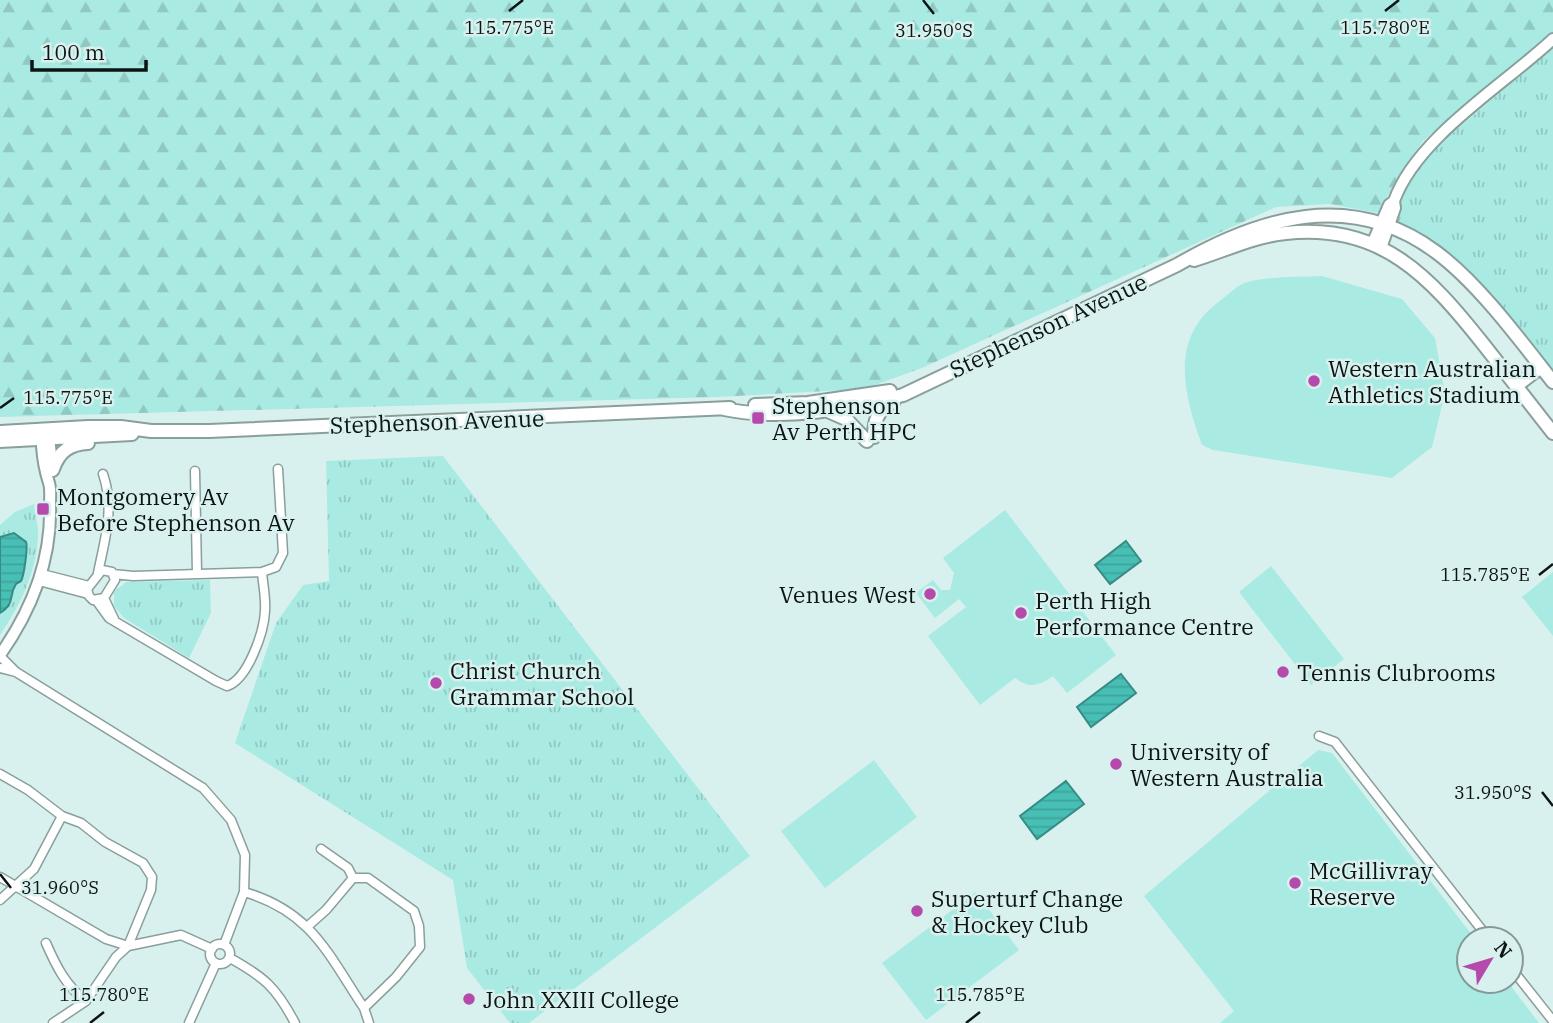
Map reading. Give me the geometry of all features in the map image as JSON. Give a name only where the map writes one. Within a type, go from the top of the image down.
[{"type":"main road","name":"Stephenson Avenue","points":[[724,409],[777,413],[826,411],[864,406],[903,395],[1177,265],[1208,247],[1287,218],[1336,214],[1385,225],[1424,244],[1447,261],[1494,310],[1553,382]]},
{"type":"main road","name":"Stephenson Avenue","points":[[1177,265],[1246,242],[1286,233],[1336,235],[1376,246],[1408,263],[1435,286],[1553,433]]},
{"type":"main road","points":[[1516,386],[1541,367]]},
{"type":"main road","name":"Stephenson Avenue","points":[[0,432],[121,427],[151,431],[209,431],[724,409],[808,403],[919,386]]},
{"type":"main road","points":[[826,411],[846,419],[871,439],[877,414],[903,395]]},
{"type":"main road","name":"Stephenson Avenue","points":[[0,441],[129,435],[151,431]]},
{"type":"main road","points":[[53,468],[59,454],[72,446],[115,442],[129,435]]},
{"type":"street","points":[[1376,246],[1385,225],[1389,205],[1415,164],[1440,134],[1553,39]]},
{"type":"street","points":[[49,483],[45,476],[42,446],[64,428]]},
{"type":"street","points":[[0,432],[35,432],[49,438]]},
{"type":"street","points":[[49,438],[53,475],[49,483],[49,535],[40,577],[21,624],[0,656],[16,672],[203,788],[231,820],[244,855],[244,892],[224,945]]},
{"type":"street","points":[[98,573],[112,576],[126,573],[133,576],[262,572],[276,567],[283,553],[278,469]]},
{"type":"street","points":[[195,471],[197,573]]},
{"type":"street","points":[[88,590],[98,573],[106,546],[109,514],[107,485],[103,474]]},
{"type":"street","points":[[100,599],[112,576],[106,546]]},
{"type":"street","points":[[40,577],[88,590],[100,599],[109,618],[227,687],[243,676],[263,626],[265,609],[262,572]]},
{"type":"street","points":[[0,668],[16,672]]},
{"type":"street","points":[[1319,736],[1335,743],[1478,925]]},
{"type":"street","points":[[0,775],[28,790],[62,816],[81,823],[105,842],[142,863],[152,877],[150,890],[128,946],[116,957],[86,1001],[53,1023]]},
{"type":"street","points":[[0,900],[34,869],[62,816]]},
{"type":"street","points":[[321,849],[348,868],[353,878]]},
{"type":"street","points":[[0,877],[106,939],[128,946],[181,935],[212,949]]},
{"type":"street","points":[[308,926],[326,910],[353,878],[368,878],[414,911],[419,926],[420,947],[396,977],[364,1008]]},
{"type":"street","points":[[244,892],[267,899],[308,926],[364,1008],[369,1023]]},
{"type":"street","points":[[46,943],[58,969],[74,993],[86,1001]]},
{"type":"street","points":[[216,945],[224,945],[229,950],[230,958],[224,964],[216,963],[211,958],[212,949],[216,945]]},
{"type":"street","points":[[230,958],[261,975],[282,998],[295,1023]]},
{"type":"street","points":[[189,1023],[216,963]]},
{"type":"street","points":[[1525,986],[1553,1021]]},
{"type":"green space","points":[[0,0],[1553,0],[1553,35],[1467,102],[1423,141],[1378,213],[1330,204],[1276,207],[922,368],[864,389],[718,397],[0,417]]},
{"type":"green space","points":[[1553,48],[1553,375],[1452,255],[1397,221],[1407,187],[1420,167],[1444,140]]},
{"type":"green space","name":"Western Australian Athletics Stadium","points":[[1322,276],[1402,299],[1435,338],[1445,393],[1432,447],[1392,478],[1213,450],[1202,445],[1195,425],[1186,386],[1185,367],[1187,348],[1193,331],[1204,315],[1244,283],[1276,278]]},
{"type":"green space","name":"Christ Church Grammar School","points":[[443,456],[750,856],[529,1023],[510,1023],[467,968],[453,880],[235,743],[276,623],[303,585],[329,581],[326,461]]},
{"type":"green space","points":[[34,504],[38,533],[34,563],[20,601],[0,635],[0,525],[15,512]]},
{"type":"green space","name":"Perth High Performance Centre","points":[[1005,510],[1116,655],[1067,693],[1053,676],[1034,685],[1025,684],[1015,678],[980,705],[928,636],[966,607],[959,599],[935,618],[916,593],[933,580],[941,590],[950,590],[954,573],[943,558]]},
{"type":"green space","points":[[1271,566],[1344,659],[1311,685],[1239,592]]},
{"type":"green space","points":[[1553,572],[1553,636],[1522,597]]},
{"type":"green space","points":[[210,580],[211,613],[189,658],[124,618],[114,606],[114,592],[126,582]]},
{"type":"green space","name":"McGillivray Reserve","points":[[1318,750],[1332,753],[1464,925],[1455,925],[1455,995],[1518,995],[1539,1023],[1220,1023],[1234,1011],[1144,896]]},
{"type":"green space","points":[[874,760],[917,817],[825,888],[781,831]]},
{"type":"green space","points":[[976,892],[1019,950],[926,1020],[882,963]]},
{"type":"shaded area","points":[[14,533],[26,542],[24,568],[10,603],[0,613],[0,537]]},
{"type":"shaded area","points":[[1126,541],[1141,561],[1110,584],[1095,565]]},
{"type":"shaded area","points":[[1121,674],[1136,693],[1091,727],[1077,707]]},
{"type":"shaded area","points":[[1066,781],[1084,804],[1037,839],[1020,816]]},
{"type":"place","name":"Western Australian Athletics Stadium","points":[[1314,381]]},
{"type":"place","name":"Stephenson Av Perth HPC","points":[[758,418]]},
{"type":"place","name":"Montgomery Av Before Stephenson Av","points":[[43,509]]},
{"type":"place","name":"Venues West","points":[[930,594]]},
{"type":"place","name":"Perth High Performance Centre","points":[[1021,613]]},
{"type":"place","name":"Tennis Clubrooms","points":[[1283,672]]},
{"type":"place","name":"Christ Church Grammar School","points":[[436,683]]},
{"type":"place","name":"University of Western Australia","points":[[1116,764]]},
{"type":"place","name":"McGillivray Reserve","points":[[1295,883]]},
{"type":"place","name":"Superturf Change & Hockey Club","points":[[917,911]]},
{"type":"place","name":"John XXIII College","points":[[469,999]]}]
